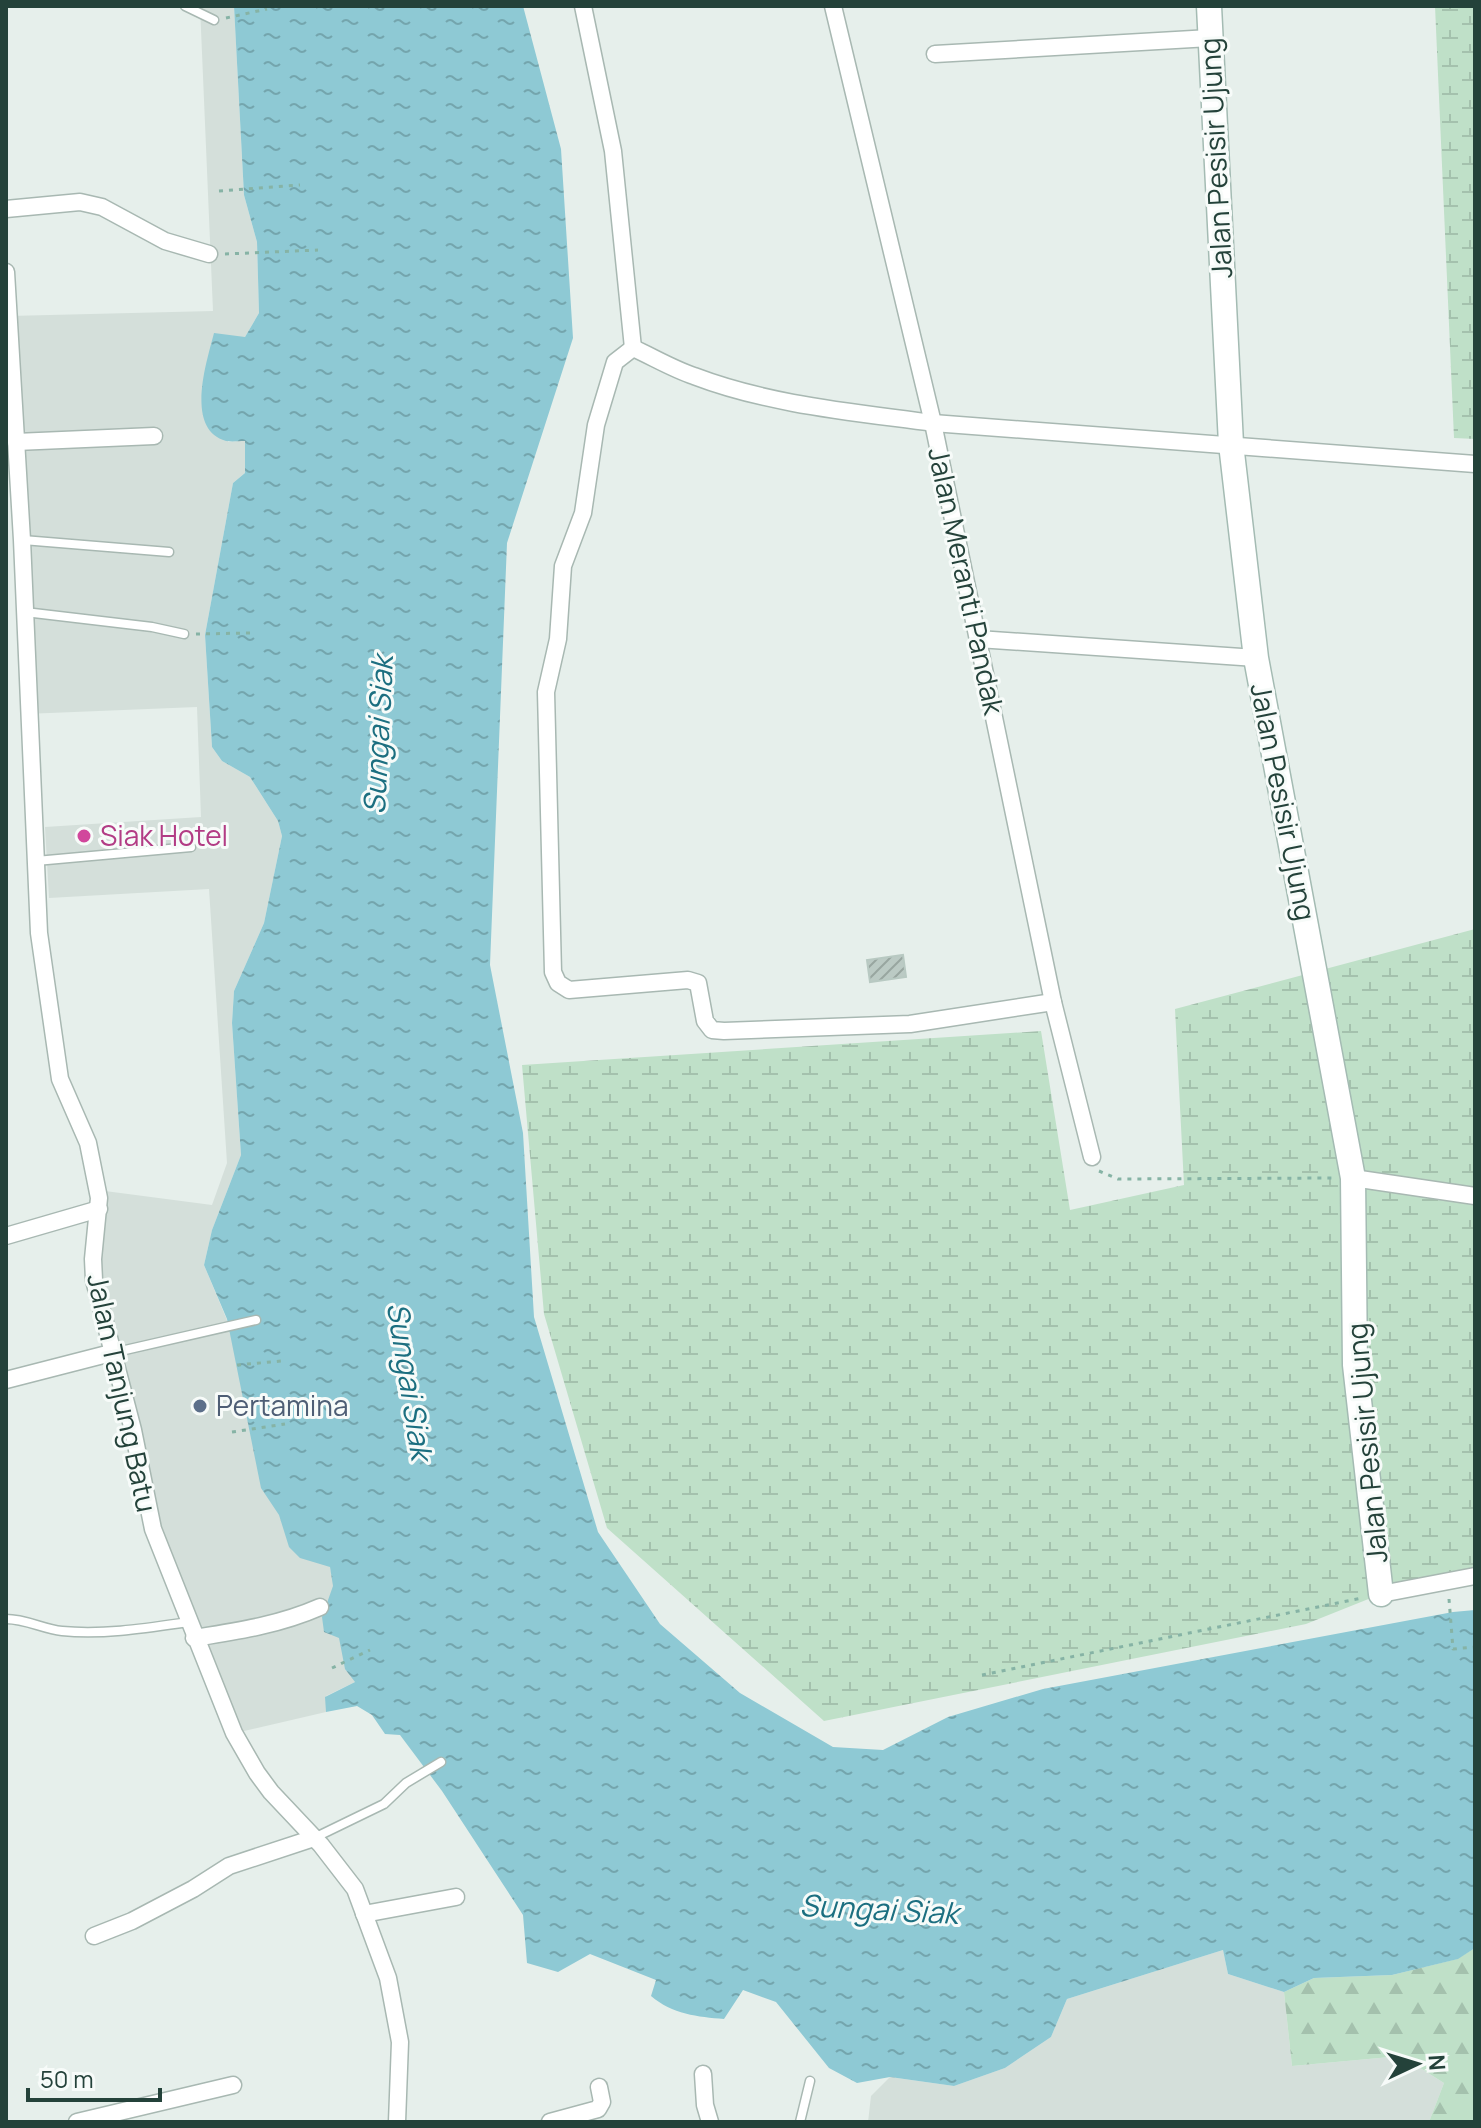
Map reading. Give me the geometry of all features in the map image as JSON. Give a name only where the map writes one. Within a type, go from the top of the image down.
[{"type":"street","points":[[583,6],[613,151],[633,348]]},
{"type":"street","name":"Jalan Meranti Pandak","points":[[833,6],[933,423],[1053,1002],[1092,1157]]},
{"type":"street","name":"Jalan Pesisir Ujung","points":[[1209,6],[1231,444],[1256,658],[1353,1178],[1355,1365],[1381,1594]]},
{"type":"street","points":[[935,54],[1210,38]]},
{"type":"street","points":[[6,209],[80,202],[102,207],[165,241],[209,254]]},
{"type":"street","name":"Jalan Tanjung Batu","points":[[6,272],[22,540],[39,933],[60,1079],[88,1143],[99,1198],[94,1280],[133,1430],[153,1529],[234,1733],[257,1773],[355,1889],[388,1978],[400,2042],[397,2122]]},
{"type":"street","points":[[633,348],[694,376],[773,400],[933,423],[1475,464]]},
{"type":"street","points":[[633,348],[615,362],[596,425],[583,513],[563,566],[558,639],[546,692],[553,972],[558,983],[569,990],[688,980],[698,983],[705,1021],[712,1030],[724,1031],[910,1024],[1053,1002]]},
{"type":"street","points":[[16,442],[154,436]]},
{"type":"street","points":[[978,639],[1256,658]]},
{"type":"street","points":[[6,660],[25,659]]},
{"type":"street","points":[[1353,1178],[1475,1196]]},
{"type":"street","points":[[6,1236],[99,1209]]},
{"type":"street","points":[[6,1380],[111,1353]]},
{"type":"street","points":[[1381,1594],[1475,1576]]},
{"type":"street","points":[[191,1630],[260,1627],[292,1619],[320,1607]]},
{"type":"street","points":[[94,1936],[156,1908],[229,1866],[314,1838]]},
{"type":"street","points":[[364,1914],[456,1897]]},
{"type":"street","points":[[703,2074],[705,2105],[710,2122]]},
{"type":"street","points":[[77,2122],[233,2085]]},
{"type":"street","points":[[550,2122],[598,2109],[602,2102],[599,2087]]},
{"type":"lane","points":[[185,6],[214,20]]},
{"type":"lane","points":[[22,540],[169,552]]},
{"type":"lane","points":[[24,612],[152,627],[184,634]]},
{"type":"lane","points":[[35,861],[191,847]]},
{"type":"lane","points":[[111,1353],[256,1320]]},
{"type":"lane","points":[[6,1619],[17,1619],[58,1631],[191,1630]]},
{"type":"lane","points":[[314,1838],[384,1804],[406,1783],[441,1762]]},
{"type":"lane","points":[[800,2122],[810,2081]]},
{"type":"path","points":[[214,20],[267,9]]},
{"type":"path","points":[[219,191],[300,185]]},
{"type":"path","points":[[209,254],[318,250]]},
{"type":"path","points":[[184,634],[250,633]]},
{"type":"path","points":[[1092,1157],[1100,1172],[1118,1179],[1353,1178]]},
{"type":"path","points":[[237,1365],[282,1361]]},
{"type":"path","points":[[232,1432],[285,1424]]},
{"type":"path","points":[[982,1675],[1381,1594]]},
{"type":"path","points":[[1450,1610],[1453,1649],[1475,1647]]},
{"type":"path","points":[[332,1668],[370,1650]]},
{"type":"shaded area","points":[[200,6],[234,6],[244,195],[257,242],[259,313],[245,337],[228,442],[245,440],[245,473],[233,483],[205,635],[212,747],[222,761],[250,777],[278,821],[282,836],[264,923],[234,991],[232,1023],[241,1155],[212,1230],[204,1265],[330,1567],[355,1682],[326,1696],[326,1712],[231,1734],[164,1558],[100,1277],[105,1191],[212,1205],[227,1163],[209,889],[49,898],[45,827],[201,817],[197,707],[25,714],[9,316],[213,311]]},
{"type":"shaded area","points":[[1223,1950],[1228,1974],[1284,1992],[1292,2066],[1401,2056],[1444,2083],[1429,2122],[868,2122],[871,2096],[890,2077],[954,2086],[1005,2068],[1051,2037],[1067,1999]]},
{"type":"green space","points":[[1435,6],[1475,6],[1475,439],[1454,438]]},
{"type":"green space","points":[[1475,929],[1475,1575],[1381,1594],[1306,1624],[824,1721],[607,1528],[544,1314],[522,1065],[1041,1031],[1070,1210],[1184,1185],[1175,1009]]},
{"type":"green space","points":[[1475,1948],[1475,2122],[1429,2122],[1444,2083],[1401,2056],[1292,2066],[1284,1992],[1314,1978],[1392,1975],[1457,1959]]},
{"type":"water","name":"Sungai Siak","points":[[234,6],[523,6],[561,149],[573,338],[507,543],[490,965],[523,1133],[534,1317],[598,1532],[660,1624],[740,1693],[833,1747],[883,1750],[948,1717],[1043,1689],[1475,1610],[1475,1948],[1458,1959],[1392,1975],[1314,1978],[1284,1992],[1228,1974],[1223,1950],[1067,1999],[1051,2037],[1005,2068],[954,2086],[890,2077],[857,2083],[829,2068],[776,2002],[743,1990],[724,2019],[705,2017],[676,2011],[659,2002],[651,1996],[656,1980],[590,1954],[558,1972],[527,1963],[523,1915],[442,1791],[400,1735],[385,1734],[372,1715],[357,1706],[326,1712],[325,1697],[355,1682],[345,1669],[339,1638],[324,1632],[322,1617],[333,1586],[330,1567],[300,1558],[289,1547],[279,1515],[261,1488],[227,1319],[204,1265],[212,1230],[241,1155],[232,1023],[234,991],[264,923],[282,836],[278,821],[250,777],[222,761],[212,747],[205,635],[233,483],[245,473],[245,441],[226,441],[213,434],[205,423],[202,409],[204,376],[214,333],[245,337],[259,313],[257,242],[244,195]]},
{"type":"building","points":[[903,955],[906,977],[870,982],[867,960]]},
{"type":"place","name":"Siak Hotel","points":[[84,836]]},
{"type":"place","name":"Pertamina","points":[[200,1406]]}]
